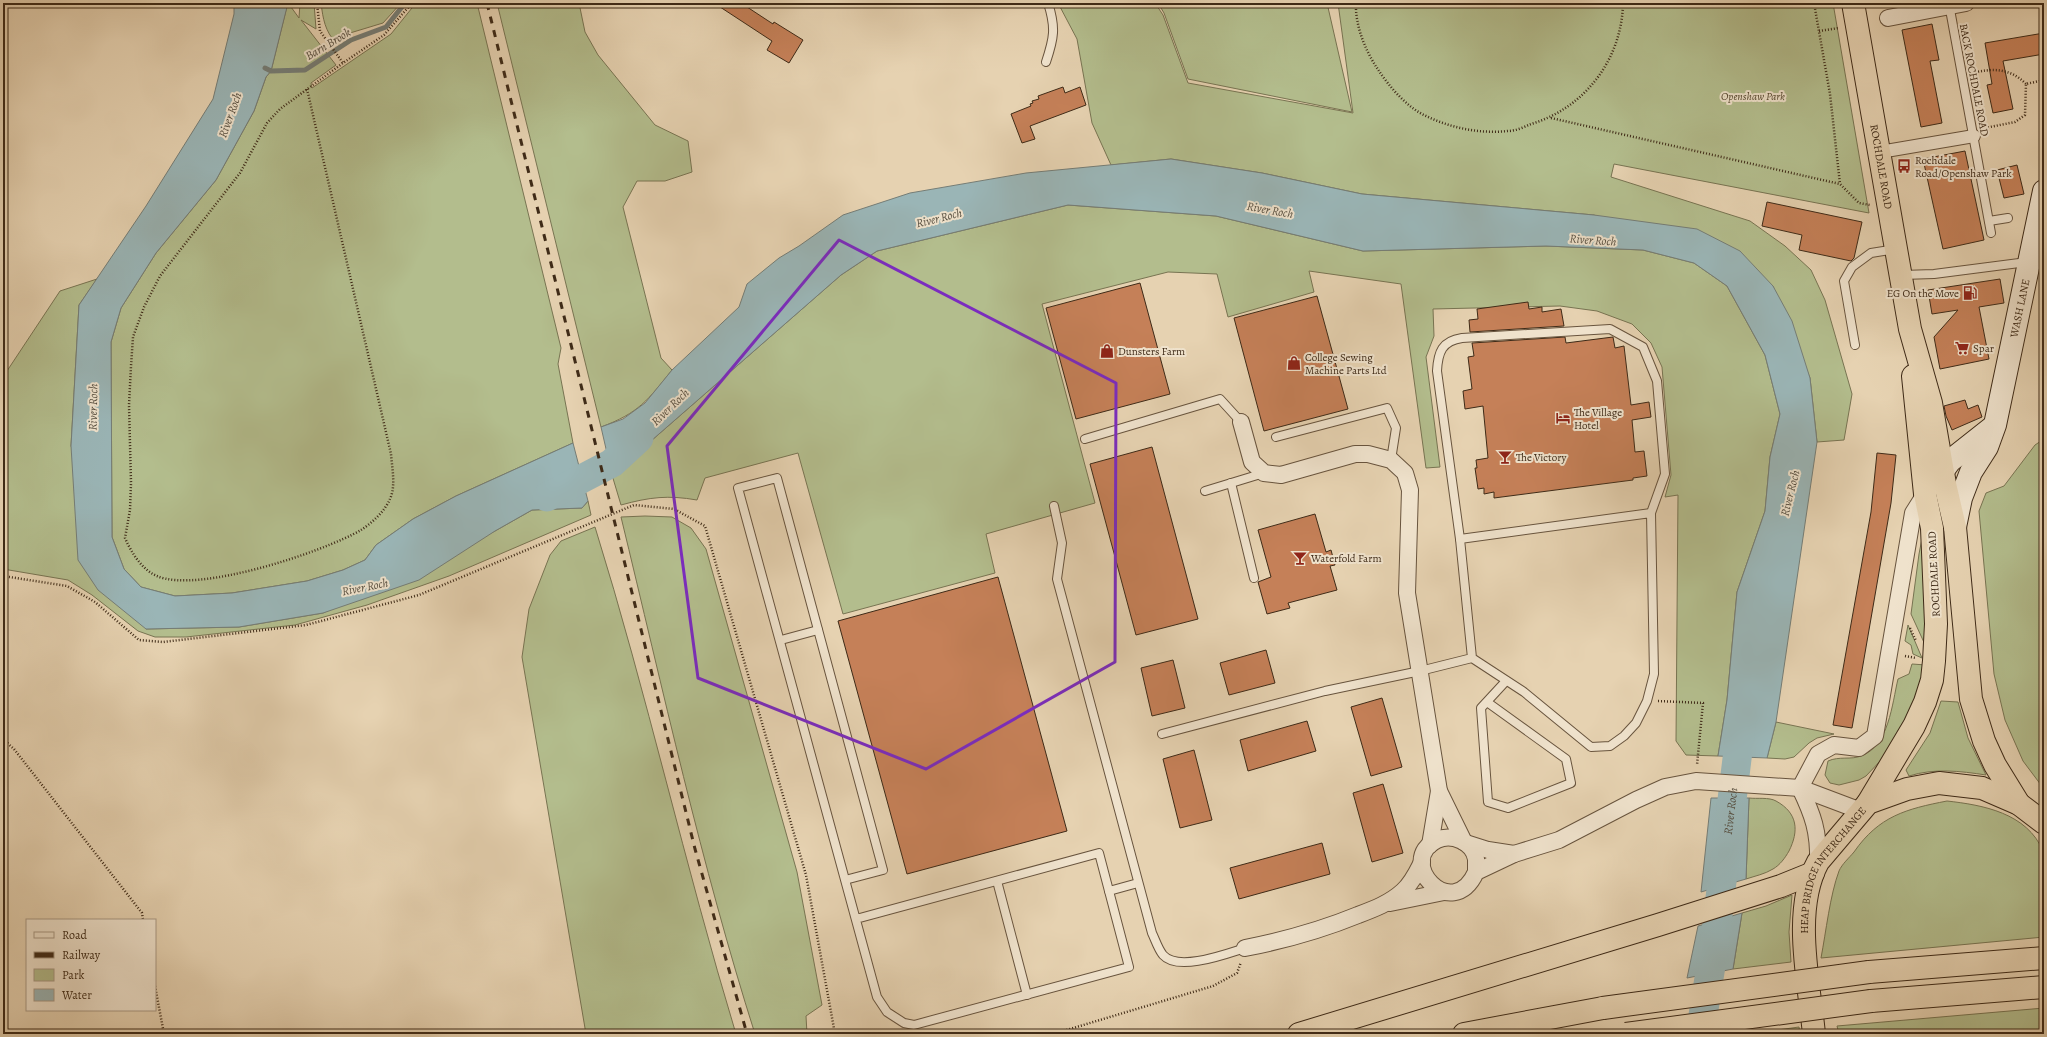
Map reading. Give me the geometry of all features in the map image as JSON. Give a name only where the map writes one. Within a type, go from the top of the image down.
[{"type":"highway","name":"ROCHDALE ROAD","points":[[1853,3],[1910,329],[1913,384],[1925,494],[1932,528],[1936,624],[1932,680],[1925,702],[1914,726],[1865,807]]},
{"type":"highway","name":"ROCHDALE ROAD","points":[[1910,329],[1931,403],[1955,527],[1971,699],[1984,741],[1995,765],[2019,804]]},
{"type":"highway","name":"HEAP BRIDGE INTERCHANGE","points":[[1814,1034],[1804,935],[1806,901],[1815,867],[1865,807],[1907,790],[1939,783],[1982,788],[2019,804],[2044,823]]},
{"type":"highway","points":[[1299,1034],[1781,886],[1815,867]]},
{"type":"highway","points":[[1464,1034],[1603,1008],[1869,972],[2041,958]]},
{"type":"highway","points":[[1626,1034],[1871,1001],[2042,987]]},
{"type":"main road","name":"WASH LANE","points":[[1955,527],[1961,498],[1971,472],[1987,447],[1995,425],[2044,191]]},
{"type":"main road","points":[[1925,494],[1950,460],[1995,425]]},
{"type":"street","points":[[1888,18],[1949,5],[1966,3]]},
{"type":"street","points":[[1880,152],[1973,133]]},
{"type":"street","points":[[1240,422],[1252,462],[1264,473],[1281,475],[1355,454],[1368,454],[1391,460],[1405,473],[1410,490],[1407,593],[1439,791],[1465,842],[1472,850],[1476,859],[1476,872],[1472,880],[1465,887],[1454,892],[1444,892],[1383,905],[1319,931],[1245,948]]},
{"type":"street","points":[[1800,788],[1818,754],[1834,745],[1859,748],[1875,736],[1913,513],[1925,494]]},
{"type":"street","points":[[1476,872],[1514,854],[1560,840],[1636,800],[1665,787],[1696,781],[1800,788],[1865,807]]},
{"type":"street","points":[[1800,788],[1816,825],[1819,842],[1815,867]]},
{"type":"street","points":[[1430,845],[1439,791]]},
{"type":"street","points":[[1383,905],[1404,890],[1414,878],[1422,862],[1424,853],[1430,845],[1446,837],[1456,838],[1488,850],[1514,854]]},
{"type":"street","points":[[1422,862],[1424,874],[1429,882],[1444,892]]},
{"type":"lane","points":[[1046,62],[1054,37],[1053,20],[1048,3]]},
{"type":"lane","name":"BACK ROCHDALE ROAD","points":[[1949,5],[1991,233]]},
{"type":"lane","points":[[1989,221],[2008,218]]},
{"type":"lane","points":[[1855,345],[1844,281],[1852,266],[1871,253],[1896,249]]},
{"type":"lane","points":[[1901,275],[1934,274],[2029,262]]},
{"type":"lane","points":[[1162,734],[1325,691],[1420,671],[1472,658],[1524,692],[1591,747],[1610,746],[1624,736],[1636,722],[1647,701],[1654,674],[1651,513],[1665,474],[1657,381],[1643,347],[1610,328],[1462,338],[1452,340],[1444,345],[1437,360],[1437,371],[1460,539],[1472,658]]},
{"type":"lane","points":[[1085,439],[1220,399],[1240,422]]},
{"type":"lane","points":[[1276,437],[1387,408],[1396,428],[1391,460]]},
{"type":"lane","points":[[1205,490],[1264,473]]},
{"type":"lane","points":[[845,880],[883,870],[777,478],[738,488],[781,640],[845,880],[877,997],[887,1012],[904,1023],[914,1025],[1129,967],[1099,853],[856,919]]},
{"type":"lane","points":[[1232,483],[1254,578]]},
{"type":"lane","points":[[1054,506],[1062,543],[1057,579],[1152,932],[1163,955],[1177,963],[1220,957],[1245,948]]},
{"type":"lane","points":[[1460,539],[1651,513]]},
{"type":"lane","points":[[781,640],[818,630]]},
{"type":"lane","points":[[1487,702],[1566,759],[1570,783],[1508,808],[1488,802],[1481,708],[1506,681]]},
{"type":"lane","points":[[997,881],[1027,995]]},
{"type":"lane","points":[[1109,891],[1138,883]]},
{"type":"path","points":[[317,3],[320,31],[343,62]]},
{"type":"path","points":[[307,89],[391,454],[393,478],[391,499],[374,519],[363,529],[344,539],[248,572],[204,579],[175,580],[158,577],[145,570],[125,538],[130,503],[128,405],[134,336],[144,307],[160,276],[240,173],[267,123],[280,109],[343,62],[384,35],[412,3]]},
{"type":"path","points":[[1356,3],[1355,11],[1367,53],[1391,89],[1425,116],[1466,130],[1502,131],[1509,131],[1551,118],[1584,94],[1609,61],[1623,22],[1623,3]]},
{"type":"path","points":[[1814,3],[1830,94],[1840,184]]},
{"type":"path","points":[[1819,31],[1841,27]]},
{"type":"path","points":[[1962,75],[1986,70],[2001,70],[2014,74],[2026,84]]},
{"type":"path","points":[[2026,84],[2044,80]]},
{"type":"path","points":[[1973,133],[2015,122],[2025,115],[2026,84]]},
{"type":"path","points":[[1551,118],[1840,184],[1859,203],[1889,208]]},
{"type":"path","points":[[3,576],[67,586],[95,602],[139,640],[163,642],[306,625],[419,595],[634,505],[674,509],[705,526],[806,875],[835,1034]]},
{"type":"path","points":[[1896,614],[1907,622],[1918,647]]},
{"type":"path","points":[[1647,701],[1702,703],[1696,781]]},
{"type":"path","points":[[3,739],[14,749],[142,913],[143,919]]},
{"type":"path","points":[[1059,1034],[1060,1032],[1098,1020],[1213,986],[1237,973],[1245,948]]},
{"type":"path","points":[[156,991],[164,1034]]},
{"type":"highlighted area","points":[[839,240],[1116,383],[1115,662],[926,769],[698,678],[667,446]]},
{"type":"green space","points":[[300,3],[314,3],[316,29],[301,20],[336,65],[311,83],[312,88],[391,34],[416,3],[477,3],[561,348],[558,364],[573,443],[456,496],[413,519],[376,545],[365,560],[343,570],[307,581],[232,593],[175,596],[141,587],[124,569],[112,537],[111,342],[121,308],[156,253],[216,180],[254,111],[266,77],[271,71],[287,6],[291,7],[299,18]]},
{"type":"green space","points":[[321,3],[401,3],[383,23],[350,33],[336,43],[329,34],[325,24]]},
{"type":"green space","points":[[497,3],[579,3],[585,32],[598,55],[655,125],[688,141],[692,172],[665,181],[637,181],[623,207],[661,358],[672,370],[649,398],[634,411],[601,427]]},
{"type":"green space","name":"Openshaw Park","points":[[1058,3],[1155,3],[1163,15],[1188,83],[1353,113],[1338,3],[1833,3],[1869,213],[1614,164],[1611,177],[1750,221],[1785,246],[1811,270],[1825,300],[1852,394],[1844,440],[1817,442],[1810,378],[1773,286],[1594,215],[1362,194],[1262,173],[1171,159],[1111,165],[1092,123],[1077,39]]},
{"type":"green space","points":[[1158,3],[1327,3],[1352,112],[1188,79],[1164,13]]},
{"type":"green space","points":[[1068,205],[1216,216],[1363,251],[1546,246],[1643,250],[1694,263],[1727,286],[1765,355],[1780,414],[1770,457],[1765,511],[1737,592],[1727,700],[1718,756],[1686,755],[1676,741],[1678,495],[1665,497],[1671,475],[1662,367],[1651,343],[1632,324],[1597,311],[1560,306],[1433,309],[1434,336],[1426,357],[1440,467],[1426,468],[1401,284],[1309,271],[1314,292],[1228,317],[1217,274],[1168,272],[1042,304],[1095,503],[986,534],[995,573],[843,614],[798,453],[705,478],[697,500],[668,497],[641,500],[621,505],[612,475],[841,275],[877,251]]},
{"type":"green space","points":[[97,279],[79,305],[71,446],[146,629],[239,627],[323,613],[495,531],[532,510],[582,508],[588,501],[591,515],[449,576],[367,605],[295,625],[186,637],[155,637],[138,631],[92,595],[68,580],[3,569],[3,377],[60,291]]},
{"type":"green space","points":[[2044,439],[2044,789],[2023,761],[2005,720],[1994,674],[1979,511],[1986,493],[2004,486],[2035,445]]},
{"type":"green space","points":[[621,517],[672,517],[691,528],[706,549],[797,872],[822,1005],[806,1016],[807,1034],[755,1034],[735,970],[700,841]]},
{"type":"green space","points":[[595,527],[632,653],[717,971],[736,1034],[586,1034],[522,657],[529,609],[550,555],[561,541]]},
{"type":"green space","points":[[1924,528],[1927,649],[1911,614]]},
{"type":"green space","points":[[1908,625],[1922,658],[1913,654],[1911,645],[1905,641]]},
{"type":"green space","points":[[1912,664],[1926,665],[1922,690],[1884,757],[1866,776],[1859,780],[1839,785],[1830,783],[1825,775],[1828,761],[1861,756],[1870,751],[1878,743],[1888,723],[1898,679],[1909,674]]},
{"type":"green space","points":[[1941,701],[1958,702],[1968,738],[1986,775],[1957,771],[1937,771],[1918,773],[1909,776],[1906,770],[1930,733]]},
{"type":"green space","points":[[1776,722],[1834,734],[1817,738],[1809,743],[1794,757],[1785,759],[1767,758]]},
{"type":"green space","points":[[1749,798],[1770,799],[1776,801],[1789,811],[1795,830],[1789,851],[1776,867],[1767,872],[1746,879]]},
{"type":"green space","points":[[1947,801],[1975,805],[2002,813],[2026,828],[2036,838],[2044,856],[2044,937],[1821,958],[1833,891],[1839,871],[1844,863],[1863,840],[1884,822],[1906,811]]},
{"type":"green space","points":[[1792,895],[1789,932],[1791,962],[1733,969],[1742,913],[1766,906]]},
{"type":"green space","points":[[2044,1008],[2044,1034],[1839,1034],[1837,1026]]},
{"type":"green space","points":[[1799,1027],[1800,1034],[1749,1034]]},
{"type":"water","points":[[234,3],[288,3],[271,71],[266,77],[254,111],[216,180],[156,253],[121,308],[111,342],[112,537],[124,569],[141,587],[175,596],[232,593],[307,581],[343,570],[365,560],[376,545],[413,519],[456,496],[573,443],[588,501],[582,508],[532,510],[495,531],[419,580],[323,613],[239,627],[146,629],[98,590],[78,560],[71,446],[79,305],[146,206],[213,99],[234,14]]},
{"type":"water","points":[[1171,159],[1262,173],[1362,194],[1594,215],[1697,229],[1740,251],[1773,286],[1792,321],[1810,378],[1817,442],[1776,722],[1767,758],[1718,756],[1727,700],[1737,592],[1765,511],[1770,457],[1780,414],[1765,355],[1727,286],[1694,263],[1643,250],[1546,246],[1363,251],[1216,216],[1068,205],[877,251],[841,275],[612,475],[601,427],[623,419],[645,403],[672,370],[739,307],[747,284],[779,258],[843,215],[910,193],[1026,173]]},
{"type":"water","points":[[1711,798],[1749,798],[1746,879],[1701,892]]},
{"type":"water","points":[[1742,913],[1733,969],[1687,978],[1698,926]]},
{"type":"building","points":[[714,3],[741,3],[773,24],[774,22],[803,40],[789,63],[767,50],[772,41]]},
{"type":"building","points":[[1932,24],[1939,60],[1930,61],[1942,123],[1921,127],[1902,30]]},
{"type":"building","points":[[2044,33],[2044,54],[2003,61],[2013,109],[1993,113],[1987,85],[1992,84],[1985,43]]},
{"type":"building","points":[[1063,87],[1065,93],[1080,87],[1086,105],[1030,126],[1035,139],[1022,143],[1011,114],[1031,106],[1030,104],[1033,103],[1032,101],[1039,99],[1038,96]]},
{"type":"building","points":[[1965,151],[1984,240],[1943,249],[1923,159]]},
{"type":"building","points":[[2017,165],[2024,194],[2004,198],[1997,170]]},
{"type":"building","points":[[1767,202],[1862,222],[1854,258],[1851,261],[1799,250],[1802,235],[1762,226]]},
{"type":"building","points":[[2000,279],[2004,303],[1979,307],[1989,359],[1940,369],[1934,337],[1958,310],[1932,314],[1928,290]]},
{"type":"building","points":[[1140,283],[1170,394],[1076,419],[1046,308]]},
{"type":"building","points":[[1317,296],[1348,409],[1264,431],[1234,318]]},
{"type":"building","points":[[1528,302],[1529,309],[1542,307],[1542,312],[1561,309],[1564,326],[1470,332],[1469,320],[1478,319],[1477,309]]},
{"type":"building","name":"The Village Hotel","points":[[1565,337],[1566,343],[1613,337],[1615,348],[1624,346],[1631,405],[1649,402],[1651,417],[1632,420],[1635,452],[1644,451],[1647,476],[1633,478],[1633,480],[1494,498],[1494,492],[1484,494],[1484,488],[1478,489],[1475,468],[1477,468],[1476,460],[1488,458],[1483,406],[1465,409],[1463,391],[1472,389],[1468,357],[1474,356],[1472,343]]},
{"type":"building","points":[[1965,400],[1968,409],[1978,405],[1982,417],[1952,430],[1946,416],[1944,406]]},
{"type":"building","points":[[1152,447],[1198,619],[1136,635],[1090,464]]},
{"type":"building","points":[[1877,453],[1896,455],[1891,503],[1852,728],[1833,725],[1871,512]]},
{"type":"building","name":"Waterfold Farm","points":[[1315,514],[1326,552],[1331,550],[1335,565],[1330,566],[1337,590],[1288,603],[1290,608],[1267,614],[1258,582],[1271,577],[1258,530]]},
{"type":"building","points":[[998,577],[1067,831],[907,874],[838,621]]},
{"type":"building","points":[[1266,650],[1275,683],[1229,695],[1220,663]]},
{"type":"building","points":[[1173,660],[1185,708],[1152,716],[1141,668]]},
{"type":"building","points":[[1382,698],[1402,767],[1371,776],[1351,707]]},
{"type":"building","points":[[1307,721],[1316,751],[1248,771],[1240,740]]},
{"type":"building","points":[[1194,750],[1212,820],[1180,828],[1163,759]]},
{"type":"building","points":[[1383,784],[1403,853],[1372,862],[1353,793]]},
{"type":"building","points":[[1322,843],[1330,874],[1239,899],[1230,868]]},
{"type":"waterway","name":"Barn Brook","points":[[265,68],[271,71],[305,70],[351,40],[386,27],[405,3]]},
{"type":"waterway","name":"River Roch","points":[[547,497],[612,463],[639,438]]},
{"type":"waterway","name":"River Roch","points":[[1700,1034],[1714,947],[1742,718]]},
{"type":"railway","points":[[487,3],[695,849],[747,1034]]},
{"type":"place","name":"Rochdale Road/Openshaw Park","points":[[1904,166]]},
{"type":"place","name":"EG On the Move","points":[[1970,293]]},
{"type":"place","name":"Spar","points":[[1962,348]]},
{"type":"place","name":"Dunsters Farm","points":[[1107,351]]},
{"type":"place","name":"College Sewing Machine Parts Ltd","points":[[1294,363]]},
{"type":"place","name":"The Village Hotel","points":[[1563,418]]},
{"type":"place","name":"The Victory","points":[[1505,457]]},
{"type":"place","name":"Waterfold Farm","points":[[1300,558]]}]
